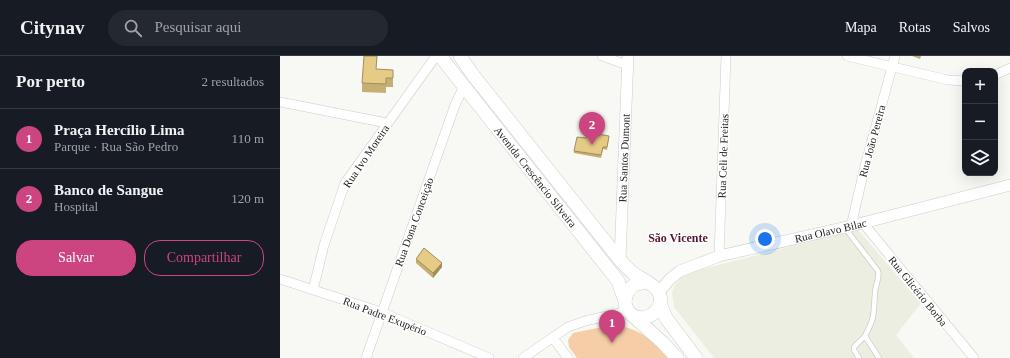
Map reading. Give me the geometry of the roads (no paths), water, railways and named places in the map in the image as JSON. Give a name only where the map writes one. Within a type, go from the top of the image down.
[{"type":"main road","name":"Avenida Crescêncio Silveira","points":[[440,56],[618,281],[629,309]]},
{"type":"main road","name":"Avenida Crescêncio Silveira","points":[[460,56],[473,75],[620,260],[646,282]]},
{"type":"main road","points":[[677,358],[629,309],[626,294],[634,284],[646,282],[651,284],[660,298],[666,318],[696,358]]},
{"type":"main road","points":[[629,309],[638,317],[649,316],[654,313],[660,298]]},
{"type":"street","name":"Rua Ivo Moreira","points":[[313,290],[324,245],[345,183],[436,56]]},
{"type":"street","points":[[602,56],[628,60]]},
{"type":"street","name":"Rua Celi de Freitas","points":[[719,256],[726,56]]},
{"type":"street","points":[[847,56],[948,80],[962,81]]},
{"type":"street","name":"Rua João Pereira","points":[[848,227],[856,203],[895,56]]},
{"type":"street","name":"Rua Santos Dumont","points":[[620,260],[628,60]]},
{"type":"street","points":[[998,74],[1010,68]]},
{"type":"street","name":"Rua Dona Conceição","points":[[366,358],[455,106],[464,86]]},
{"type":"street","points":[[280,102],[387,123]]},
{"type":"street","name":"Rua Olavo Bilac","points":[[660,298],[670,279],[680,272],[719,256],[848,227],[1010,186]]},
{"type":"street","name":"Rua Glicério Borba","points":[[863,223],[974,358]]},
{"type":"street","name":"Rua Padre Exupério","points":[[280,279],[381,312],[489,358]]},
{"type":"street","points":[[523,358],[568,327],[584,321],[629,309]]},
{"type":"street","points":[[553,338],[568,358]]},
{"type":"lane","points":[[848,227],[878,271],[879,276],[875,293],[875,313],[865,336],[854,347],[854,350],[859,358]]},
{"type":"lane","points":[[865,336],[879,358]]},
{"type":"place","name":"Banco de Sangue","points":[[592,145]]},
{"type":"place","name":"Praça Hercílio Lima","points":[[612,343]]},
{"type":"district","name":"São Vicente","points":[[678,238]]}]
